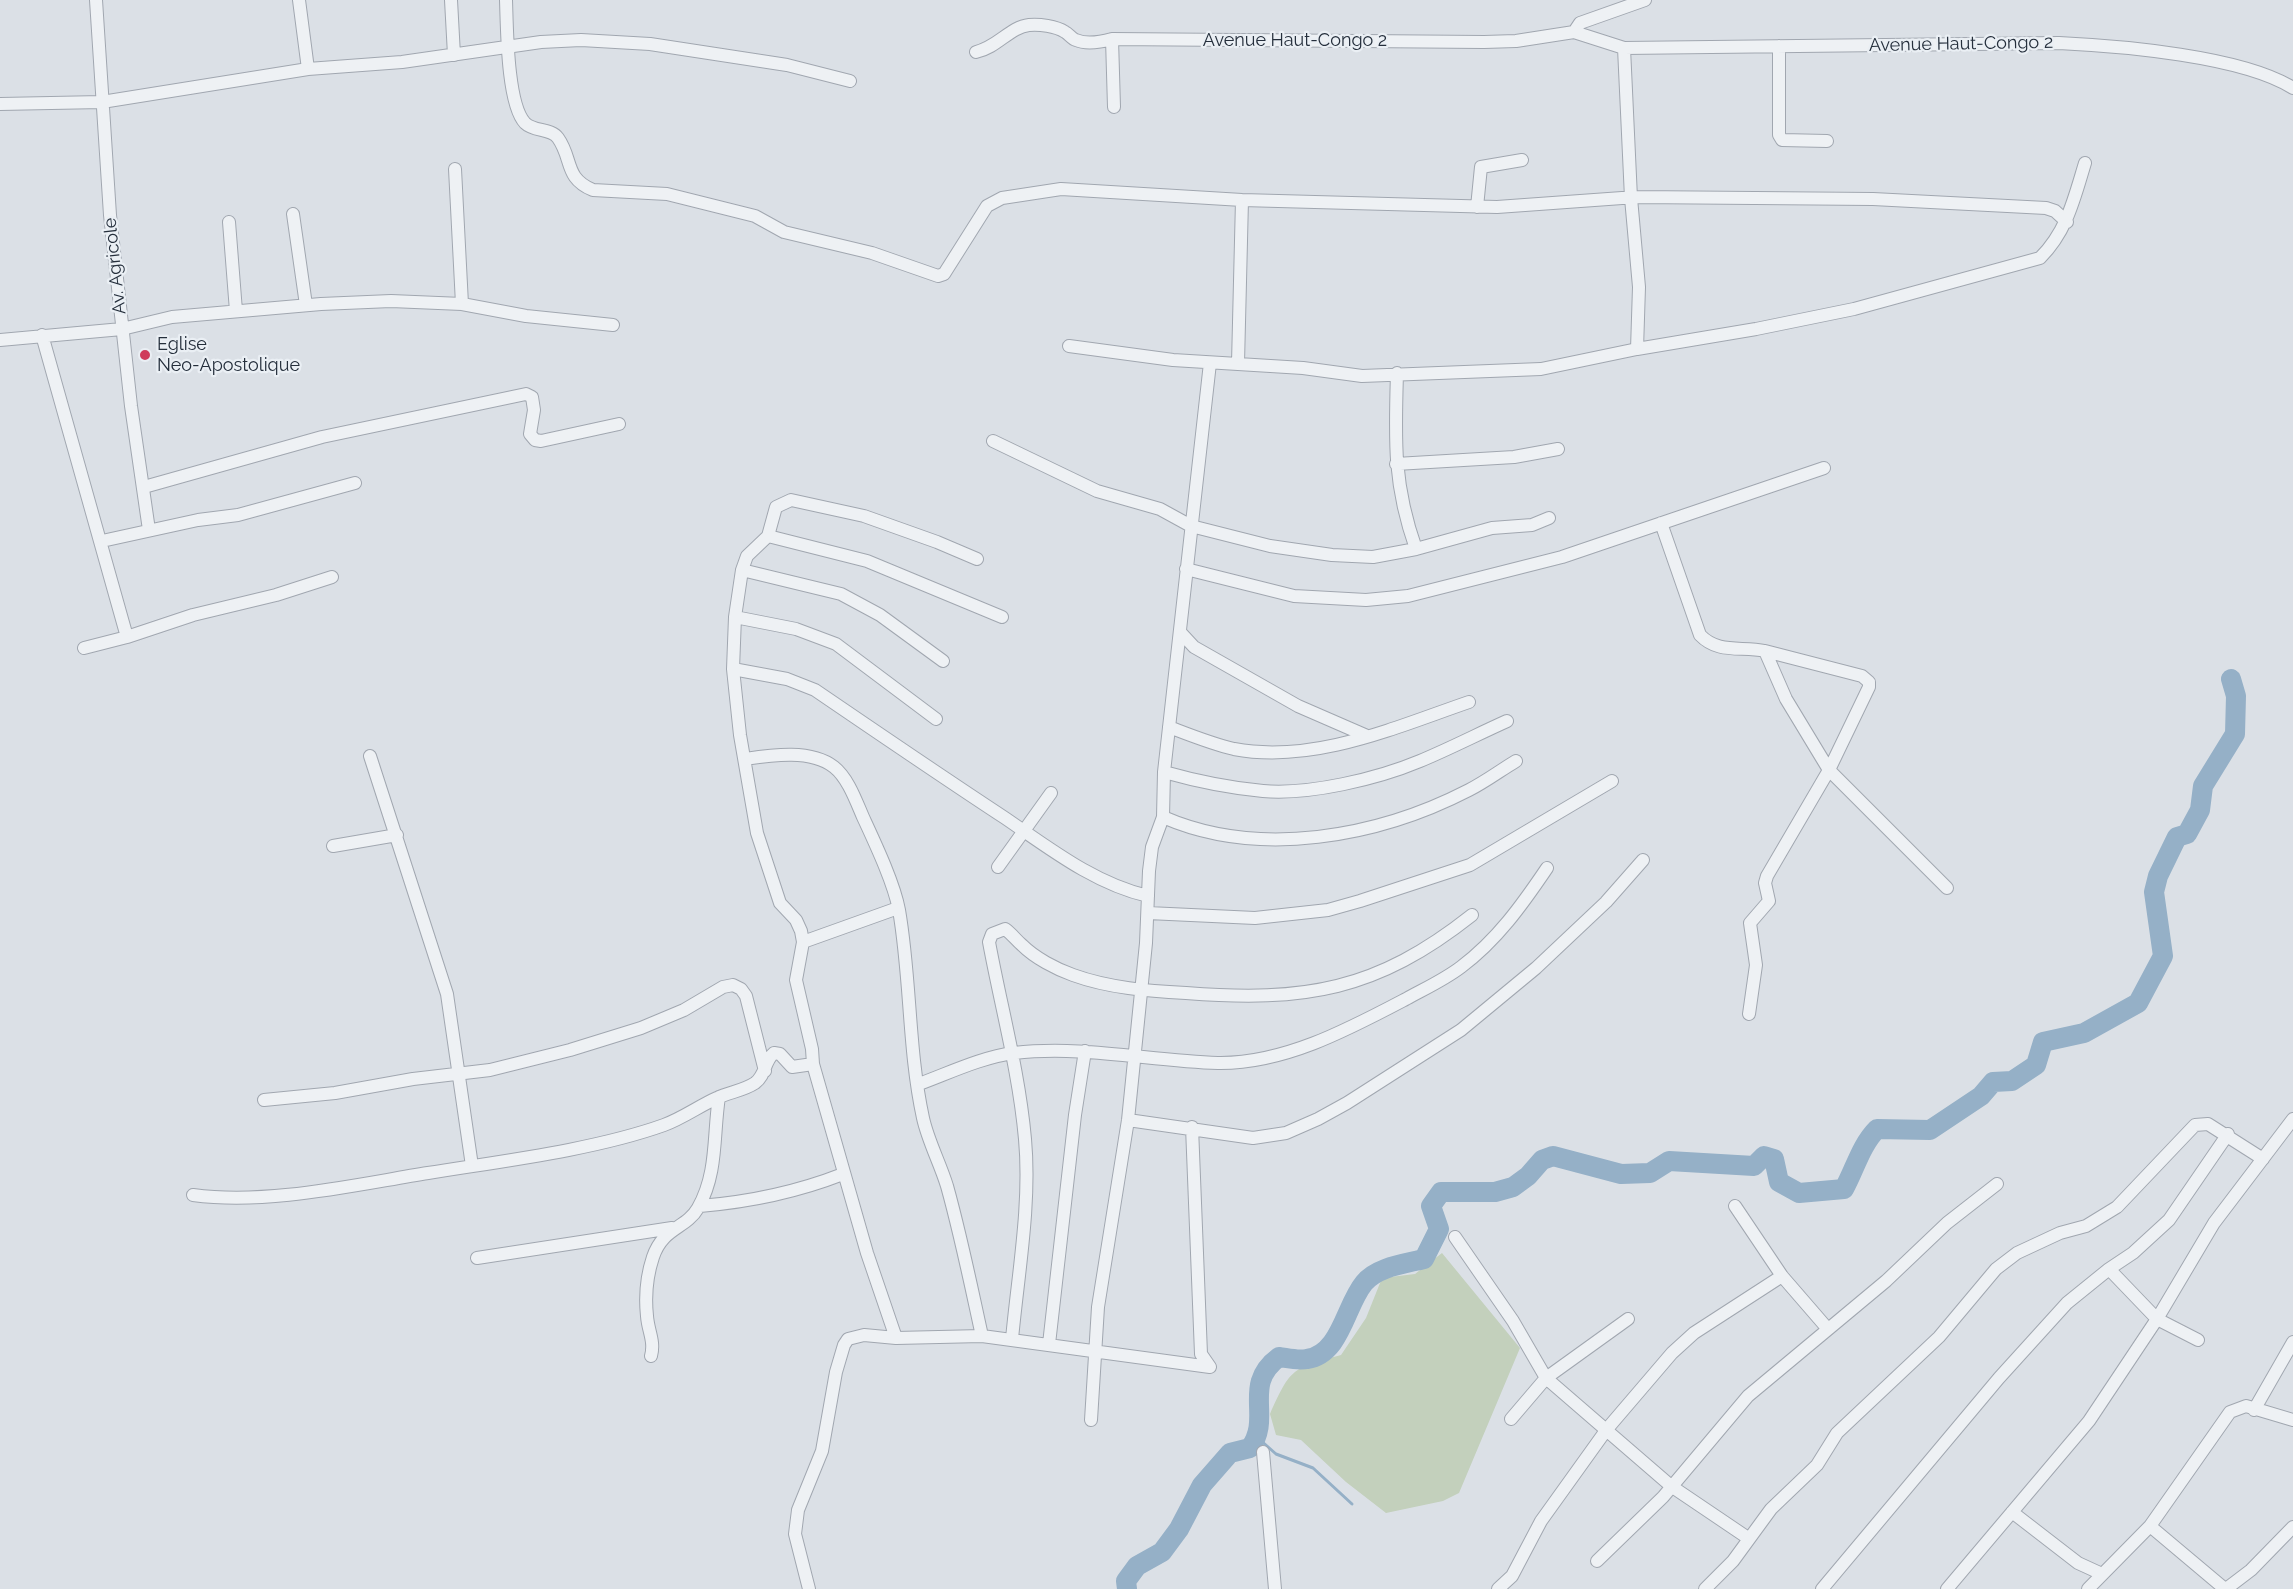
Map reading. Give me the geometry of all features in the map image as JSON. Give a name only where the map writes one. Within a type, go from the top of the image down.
[{"type":"street","name":"Av. Agricole","points":[[96,0],[102,102],[122,329],[149,530]]},
{"type":"street","points":[[299,0],[308,69]]},
{"type":"street","points":[[451,0],[454,55]]},
{"type":"street","points":[[506,0],[507,49],[518,112],[529,126],[554,134],[558,138],[567,165],[575,179],[584,186],[593,190],[667,194],[754,216],[784,232],[872,253],[938,276],[949,267],[981,213],[1002,198],[1061,189],[1242,200],[1477,207],[1560,205],[1631,198],[1873,199],[1971,202],[2046,208],[2055,211],[2067,222]]},
{"type":"street","points":[[1574,32],[1580,23],[1645,0]]},
{"type":"street","name":"Avenue Haut-Congo 2","points":[[976,52],[990,48],[1015,29],[1028,25],[1064,31],[1075,40],[1099,42],[1112,39],[1484,42],[1516,41],[1574,32],[1624,48],[2048,43],[2113,46],[2253,70],[2293,87]]},
{"type":"street","points":[[1112,39],[1114,107]]},
{"type":"street","points":[[0,104],[102,102],[308,69],[507,49],[541,42],[581,40],[650,44],[787,65],[850,81]]},
{"type":"street","points":[[1779,46],[1779,135],[1782,140],[1788,142],[1827,141]]},
{"type":"street","points":[[1624,48],[1631,198],[1639,287],[1637,350]]},
{"type":"street","points":[[1477,207],[1481,167],[1522,160]]},
{"type":"street","points":[[1069,346],[1210,363],[1238,363],[1342,375],[1541,369],[1746,332],[1854,309],[2040,258],[2053,245],[2067,222],[2085,163]]},
{"type":"street","points":[[455,169],[462,304]]},
{"type":"street","points":[[1238,363],[1242,200]]},
{"type":"street","points":[[293,214],[306,305]]},
{"type":"street","points":[[229,222],[236,311]]},
{"type":"street","points":[[0,340],[42,334],[122,329],[172,317],[306,305],[391,301],[462,304],[526,316],[613,325]]},
{"type":"street","points":[[42,334],[102,541],[127,637]]},
{"type":"street","points":[[1090,1420],[1094,1349],[1128,1120],[1152,847],[1163,817],[1164,772],[1210,363]]},
{"type":"street","points":[[1398,373],[1396,464],[1402,509],[1416,549]]},
{"type":"street","points":[[144,487],[322,437],[526,394],[532,397],[534,410],[530,434],[535,440],[541,441],[619,424]]},
{"type":"street","points":[[993,441],[1097,492],[1160,509],[1191,526],[1270,546],[1332,555],[1373,556],[1416,549],[1492,528],[1532,525],[1549,518]]},
{"type":"street","points":[[1396,464],[1514,457],[1558,449]]},
{"type":"street","points":[[1186,569],[1294,596],[1366,600],[1408,596],[1562,557],[1824,468]]},
{"type":"street","points":[[102,541],[149,530],[238,515],[355,483]]},
{"type":"street","points":[[897,1338],[843,1174],[813,1064],[796,980],[802,942],[796,920],[780,903],[757,833],[733,669],[735,617],[742,570],[747,556],[768,536],[776,507],[792,500],[864,516],[977,559]]},
{"type":"street","points":[[1661,523],[1700,635],[1711,645],[1720,648],[1750,648],[1765,651],[1862,676],[1869,682],[1867,692],[1829,770],[1767,876],[1765,883],[1769,902],[1766,908],[1750,923],[1756,965],[1749,1014]]},
{"type":"street","points":[[768,536],[867,561],[1002,617]]},
{"type":"street","points":[[742,570],[840,594],[880,615],[943,661]]},
{"type":"street","points":[[84,648],[127,637],[171,621],[276,595],[332,577]]},
{"type":"street","points":[[735,617],[796,629],[836,644],[936,719]]},
{"type":"street","points":[[1181,633],[1194,648],[1298,706],[1367,736]]},
{"type":"street","points":[[1765,651],[1786,699],[1829,770],[1947,888]]},
{"type":"street","points":[[733,669],[787,679],[815,690],[1023,830],[1103,880],[1127,891],[1148,896]]},
{"type":"street","points":[[1169,727],[1233,748],[1258,752],[1295,752],[1367,736],[1469,702]]},
{"type":"street","points":[[1164,772],[1190,780],[1264,792],[1313,789],[1372,776],[1418,762],[1507,721]]},
{"type":"street","points":[[370,756],[447,994],[461,1075],[472,1166]]},
{"type":"street","points":[[745,759],[798,756],[821,759],[835,768],[851,789],[875,843],[898,908],[908,983],[908,1017],[922,1117],[949,1194],[982,1336]]},
{"type":"street","points":[[1163,817],[1191,830],[1250,840],[1316,838],[1399,818],[1439,803],[1469,790],[1516,761]]},
{"type":"street","points":[[1148,913],[1255,918],[1338,907],[1426,881],[1470,865],[1612,781]]},
{"type":"street","points":[[998,867],[1051,793]]},
{"type":"street","points":[[333,846],[397,835]]},
{"type":"street","points":[[1128,1120],[1253,1137],[1286,1133],[1347,1103],[1461,1030],[1503,996],[1606,902],[1643,860]]},
{"type":"street","points":[[919,1084],[982,1061],[1013,1053],[1085,1051],[1218,1063],[1244,1061],[1308,1046],[1391,1007],[1461,968],[1516,914],[1547,868]]},
{"type":"street","points":[[802,942],[898,908]]},
{"type":"street","points":[[1012,1339],[1026,1190],[1026,1140],[1013,1053],[988,942],[992,934],[1005,929],[1022,946],[1072,975],[1141,990],[1256,997],[1296,995],[1339,987],[1407,961],[1472,915]]},
{"type":"street","points":[[264,1100],[335,1093],[413,1079],[461,1075],[570,1050],[641,1028],[684,1010],[723,987],[733,985],[741,989],[746,996],[765,1071]]},
{"type":"street","points":[[1049,1344],[1075,1115],[1085,1051]]},
{"type":"street","points":[[193,1195],[246,1199],[472,1166],[623,1137],[670,1122],[719,1097],[754,1083],[765,1071],[770,1055],[776,1053],[792,1067],[813,1064]]},
{"type":"street","points":[[651,1356],[653,1346],[647,1319],[647,1288],[653,1257],[663,1237],[672,1228],[693,1215],[700,1206],[712,1176],[714,1125],[719,1097]]},
{"type":"street","points":[[1947,1589],[2089,1421],[2157,1319],[2214,1223],[2293,1119]]},
{"type":"street","points":[[1705,1589],[1724,1572],[1771,1509],[1817,1465],[1838,1433],[1939,1337],[1996,1269],[2017,1253],[2060,1233],[2086,1226],[2116,1207],[2195,1125],[2208,1124],[2228,1134],[2263,1159]]},
{"type":"street","points":[[809,1589],[795,1534],[798,1510],[822,1451],[844,1345],[848,1339],[864,1335],[897,1338],[982,1336],[1094,1349],[1195,1367],[1210,1367],[1201,1354],[1192,1127]]},
{"type":"street","points":[[1822,1589],[1999,1378],[2067,1303],[2133,1253],[2169,1220],[2228,1134]]},
{"type":"street","points":[[700,1206],[733,1203],[808,1188],[843,1174]]},
{"type":"street","points":[[1597,1562],[1629,1532],[1671,1486],[1748,1396],[1786,1367],[1827,1328],[1886,1281],[1947,1223],[1996,1184]]},
{"type":"street","points":[[1735,1206],[1782,1276],[1827,1328]]},
{"type":"street","points":[[477,1258],[672,1228]]},
{"type":"street","points":[[1455,1237],[1513,1321],[1546,1378],[1671,1486],[1748,1538]]},
{"type":"street","points":[[2109,1269],[2157,1319],[2198,1340]]},
{"type":"street","points":[[1498,1589],[1512,1576],[1541,1521],[1607,1429],[1672,1353],[1694,1333],[1782,1276]]},
{"type":"street","points":[[1511,1419],[1546,1378],[1628,1319]]},
{"type":"street","points":[[2254,1410],[2293,1342]]},
{"type":"street","points":[[2088,1589],[2150,1526],[2230,1412],[2238,1407],[2293,1420]]},
{"type":"street","points":[[1263,1452],[1275,1589]]},
{"type":"street","points":[[2012,1512],[2078,1563],[2102,1574]]},
{"type":"street","points":[[2150,1526],[2226,1589],[2257,1564],[2293,1527]]},
{"type":"green space","points":[[1442,1253],[1520,1348],[1459,1493],[1443,1501],[1386,1513],[1346,1482],[1301,1440],[1276,1435],[1270,1414],[1283,1387],[1295,1372],[1313,1363],[1341,1355],[1366,1318],[1382,1278],[1415,1274]]},
{"type":"waterway","points":[[1127,1589],[1126,1581],[1137,1566],[1162,1552],[1179,1529],[1202,1485],[1230,1453],[1250,1448],[1259,1425],[1259,1390],[1268,1368],[1279,1357],[1304,1360],[1318,1355],[1335,1339],[1357,1293],[1369,1278],[1391,1267],[1424,1259],[1439,1229],[1431,1206],[1441,1192],[1495,1192],[1513,1187],[1528,1176],[1542,1160],[1553,1156],[1621,1174],[1650,1173],[1669,1161],[1754,1166],[1764,1156],[1774,1159],[1779,1182],[1799,1193],[1844,1189],[1862,1150],[1877,1129],[1930,1130],[1981,1096],[1993,1082],[2012,1081],[2036,1065],[2043,1042],[2084,1033],[2138,1003],[2163,956],[2154,892],[2158,876],[2177,837],[2187,834],[2200,810],[2203,786],[2235,734],[2236,696],[2231,679]]},
{"type":"waterway","points":[[1258,1438],[1276,1454],[1313,1468],[1352,1504]]},
{"type":"place","name":"Eglise Neo-Apostolique","points":[[145,355]]}]
